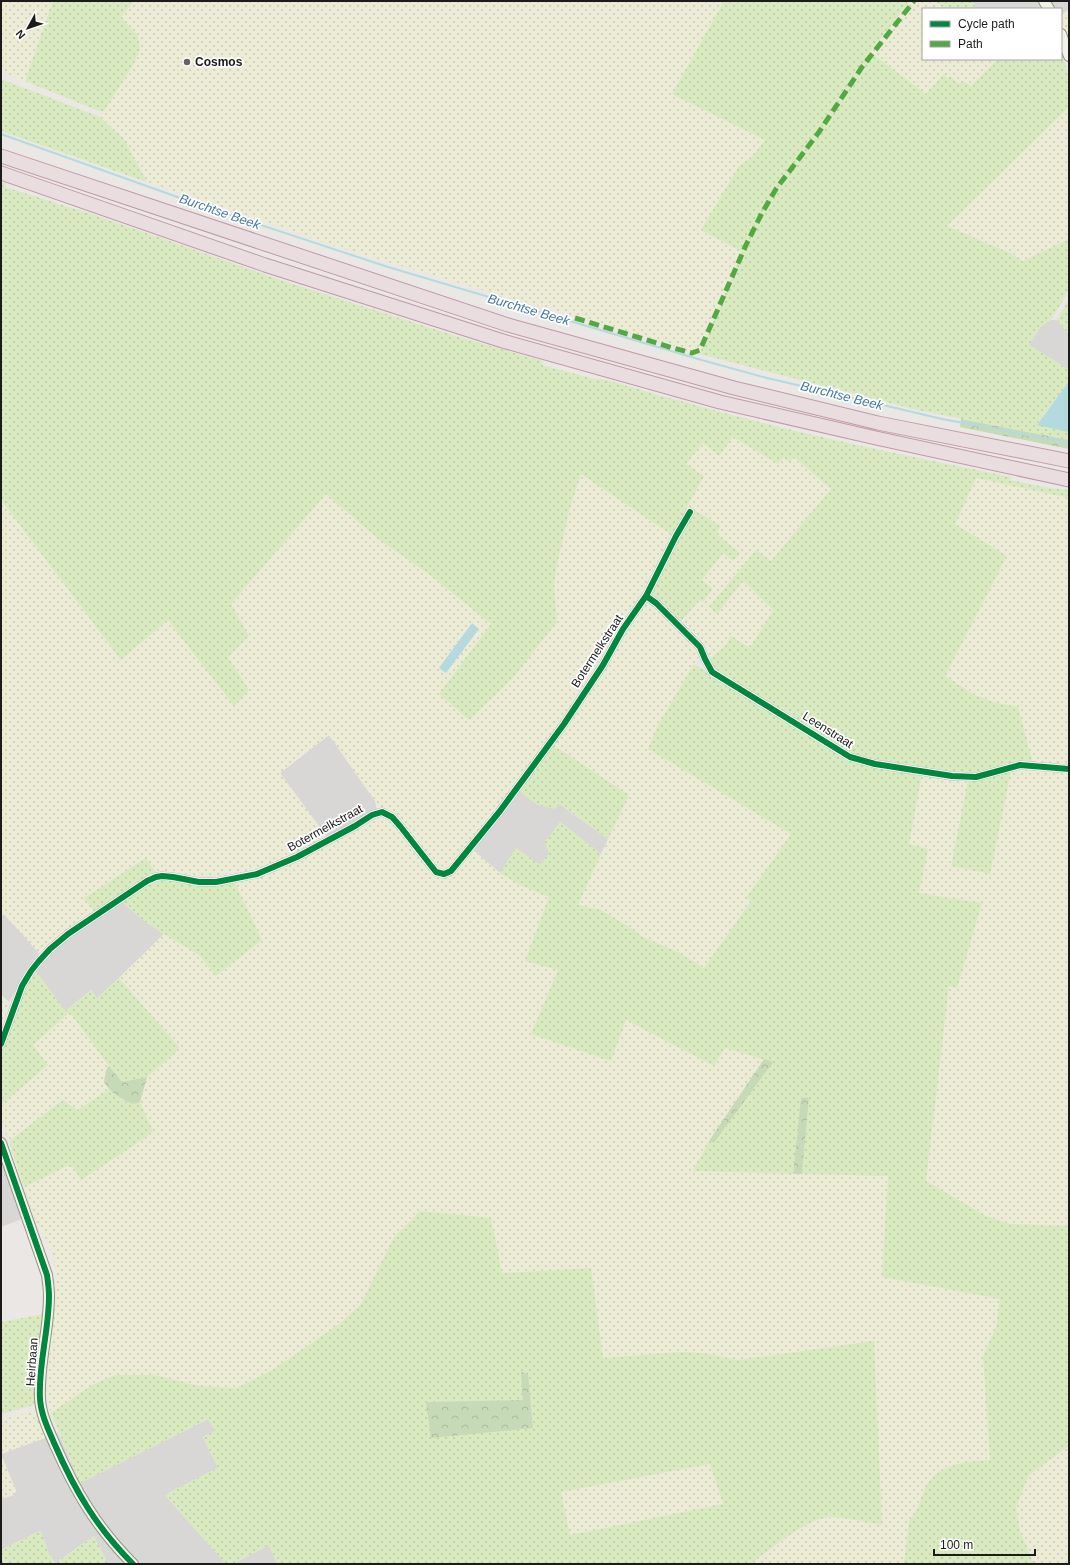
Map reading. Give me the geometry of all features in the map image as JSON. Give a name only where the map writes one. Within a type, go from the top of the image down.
[{"type":"highway","points":[[1,156],[508,325],[734,388],[878,423],[1069,461]]},
{"type":"highway","points":[[1,173],[266,265],[506,342],[720,402],[1069,480]]},
{"type":"street","points":[[1062,37],[1069,56]]},
{"type":"street","name":"Botermelkstraat","points":[[1,1044],[22,986],[31,970],[39,961],[68,934],[156,877],[173,877],[199,882],[216,882],[257,874],[297,857],[355,826],[372,815],[382,812],[392,817],[436,872],[444,874],[451,872],[500,810],[564,724],[603,665],[623,629],[646,596],[676,536],[690,512]]},
{"type":"street","name":"Leenstraat","points":[[646,596],[656,603],[700,646],[704,659],[712,672],[850,757],[875,764],[952,776],[976,777],[1020,766],[1069,769]]},
{"type":"street","name":"Heirbaan","points":[[1,1143],[47,1275],[49,1296],[40,1376],[40,1401],[43,1415],[69,1478],[83,1502],[109,1537],[133,1564]]},
{"type":"shaded area","points":[[972,1],[1037,1],[1041,8],[976,8]]},
{"type":"shaded area","points":[[1050,1],[1069,1],[1069,10],[1062,14],[1062,8],[1054,8]]},
{"type":"shaded area","points":[[1051,320],[1057,320],[1069,335],[1069,370],[1029,345],[1040,327]]},
{"type":"shaded area","points":[[329,735],[375,801],[377,809],[327,837],[280,773]]},
{"type":"shaded area","points":[[519,791],[538,805],[558,803],[608,839],[601,854],[560,822],[549,854],[540,865],[516,849],[500,873],[473,850]]},
{"type":"shaded area","points":[[121,901],[143,920],[164,934],[97,998],[91,990],[65,1011],[35,970],[52,952],[71,936]]},
{"type":"shaded area","points":[[4,914],[39,953],[25,973],[9,1002],[1,995],[1,917]]},
{"type":"shaded area","points":[[1,1157],[22,1219],[1,1227]]},
{"type":"shaded area","points":[[208,1419],[216,1431],[203,1437],[218,1468],[165,1495],[226,1564],[108,1564],[94,1536],[55,1563],[48,1551],[40,1531],[1,1550],[1,1499],[14,1495],[16,1491],[1,1454],[58,1433],[81,1482]]},
{"type":"shaded area","points":[[269,1545],[277,1564],[233,1564]]},
{"type":"green space","points":[[1,1],[53,1],[25,81],[1,72]]},
{"type":"green space","points":[[53,1],[134,1],[121,17],[138,36],[140,50],[132,67],[104,111],[99,111],[25,81]]},
{"type":"green space","points":[[134,1],[724,1],[672,94],[765,140],[752,157],[739,166],[701,231],[742,252],[700,354],[344,249],[147,182],[140,166],[112,126],[100,117],[132,67],[140,50],[138,36],[121,17]]},
{"type":"green space","points":[[724,1],[910,1],[870,52],[926,94],[944,74],[948,79],[950,76],[959,84],[963,81],[971,86],[997,60],[1062,60],[1062,55],[1069,75],[1069,107],[947,226],[1012,254],[1023,261],[1069,239],[1069,290],[1051,320],[1040,327],[1029,345],[1069,370],[1069,381],[1037,424],[1068,432],[1069,430],[1069,440],[913,409],[700,354],[742,252],[701,230],[739,166],[752,157],[765,140],[672,94]]},
{"type":"green space","points":[[910,1],[935,1],[944,8],[922,8],[922,60],[997,60],[971,86],[948,79],[926,94],[870,52]]},
{"type":"green space","points":[[935,1],[972,1],[976,8],[944,8]]},
{"type":"green space","points":[[1069,10],[1069,41],[1062,23],[1062,14]]},
{"type":"green space","points":[[1,79],[100,117],[124,139],[147,182],[1,131]]},
{"type":"green space","points":[[1069,107],[1069,239],[1023,261],[1012,253],[947,226]]},
{"type":"green space","points":[[1,182],[6,183],[5,187],[95,215],[281,280],[459,337],[543,361],[542,365],[595,379],[603,379],[693,405],[782,428],[1011,477],[1010,480],[1050,488],[1069,490],[1069,498],[976,478],[955,524],[1007,556],[945,676],[975,695],[994,702],[1018,707],[1033,764],[976,774],[915,767],[859,757],[845,751],[801,722],[726,677],[714,667],[710,659],[726,645],[731,636],[750,648],[773,610],[743,581],[717,614],[709,607],[756,550],[771,561],[831,489],[794,457],[790,463],[783,458],[778,464],[733,437],[719,456],[703,443],[686,464],[704,476],[672,535],[581,474],[570,507],[557,564],[554,585],[557,622],[512,679],[469,720],[439,694],[491,624],[430,575],[377,538],[326,494],[231,604],[249,636],[228,657],[249,690],[234,706],[168,620],[121,660],[1,500]]},
{"type":"green space","points":[[1069,299],[1069,335],[1057,320]]},
{"type":"green space","points":[[961,419],[1069,440],[1069,449],[960,427]]},
{"type":"green space","points":[[733,437],[778,464],[783,457],[793,457],[831,489],[771,561],[756,550],[717,614],[742,581],[773,610],[750,649],[731,636],[726,645],[710,659],[706,648],[681,621],[701,600],[702,602],[712,589],[702,580],[723,553],[733,561],[716,533],[719,526],[700,512],[692,514],[685,510],[703,477],[685,465],[703,443]]},
{"type":"green space","points":[[581,474],[672,535],[643,590],[557,728],[450,868],[440,870],[398,818],[384,808],[377,809],[375,801],[329,735],[280,773],[327,837],[266,867],[213,876],[197,876],[174,872],[156,872],[145,858],[84,898],[94,911],[39,953],[1,911],[1,500],[120,660],[168,620],[249,690],[228,657],[249,636],[231,605],[326,494],[377,538],[430,575],[491,624],[440,694],[557,622],[554,585],[557,564],[570,507]]},
{"type":"green space","points":[[976,477],[1069,498],[1069,766],[1033,764],[994,702],[975,695],[944,676],[1007,556],[955,525]]},
{"type":"green space","points":[[696,511],[720,526],[717,534],[740,553],[733,561],[723,553],[702,580],[713,589],[703,602],[700,600],[681,621],[652,594],[652,589],[692,514]]},
{"type":"green space","points":[[646,604],[650,604],[694,644],[699,651],[699,657],[649,749],[791,834],[747,898],[751,900],[705,968],[680,953],[643,937],[626,925],[577,905],[629,795],[553,745],[641,607]]},
{"type":"green space","points":[[694,664],[848,760],[922,774],[909,844],[928,849],[919,893],[982,903],[957,988],[949,986],[926,1181],[986,1216],[1011,1224],[1069,1226],[1069,1446],[1029,1475],[1016,1507],[1020,1531],[1034,1564],[904,1564],[909,1521],[916,1511],[929,1482],[935,1475],[951,1466],[970,1461],[990,1460],[983,1356],[996,1327],[1000,1299],[882,1277],[888,1176],[802,1174],[809,1098],[801,1097],[793,1174],[693,1171],[709,1141],[714,1143],[772,1062],[725,1048],[714,1066],[626,1020],[611,1061],[531,1034],[558,970],[525,961],[549,897],[520,885],[500,873],[516,848],[540,865],[549,854],[545,842],[560,822],[601,854],[578,905],[601,910],[643,937],[680,953],[704,968],[751,901],[746,898],[791,834],[648,749],[658,725]]},
{"type":"green space","points":[[553,745],[629,795],[608,839],[559,803],[555,809],[538,805],[519,791]]},
{"type":"green space","points":[[1030,770],[1055,773],[1069,772],[1069,1226],[1011,1224],[986,1216],[926,1181],[949,986],[956,988],[982,904],[918,893],[928,849],[909,845],[922,774],[968,781],[951,865],[1011,771]]},
{"type":"green space","points":[[1011,771],[990,874],[951,866],[968,781]]},
{"type":"green space","points":[[380,818],[392,823],[434,875],[446,877],[453,875],[473,850],[500,873],[549,897],[525,961],[558,969],[531,1034],[626,1020],[713,1066],[725,1048],[764,1059],[709,1141],[694,1171],[888,1176],[883,1277],[1001,1299],[996,1327],[983,1356],[990,1460],[979,1460],[946,1467],[939,1471],[931,1479],[913,1517],[909,1521],[904,1564],[750,1564],[799,1529],[824,1518],[849,1519],[874,1341],[738,1360],[702,1353],[680,1352],[603,1358],[591,1268],[502,1273],[491,1218],[420,1211],[394,1237],[361,1304],[339,1324],[274,1369],[237,1388],[199,1386],[155,1375],[92,1385],[51,1413],[46,1395],[57,1275],[53,1255],[35,1220],[24,1187],[67,1166],[73,1167],[81,1180],[145,1138],[153,1131],[140,1102],[147,1077],[174,1054],[179,1047],[119,978],[164,934],[199,955],[216,976],[262,940],[235,883],[265,876],[282,869]]},
{"type":"green space","points":[[146,858],[156,872],[94,911],[84,898]]},
{"type":"green space","points":[[166,880],[209,886],[235,883],[262,940],[216,976],[199,955],[143,920],[121,901],[148,885]]},
{"type":"green space","points":[[35,970],[65,1011],[91,990],[97,998],[119,978],[179,1047],[174,1054],[147,1077],[122,1082],[71,1014],[68,1014],[33,1045],[48,1065],[1,1105],[1,1048],[18,1001]]},
{"type":"green space","points":[[1,995],[9,1002],[1,1029]]},
{"type":"green space","points":[[68,1014],[71,1014],[109,1066],[106,1070],[104,1082],[109,1089],[78,1110],[62,1100],[9,1141],[1,1123],[1,1105],[48,1065],[32,1045]]},
{"type":"green space","points":[[764,1059],[773,1062],[714,1143],[709,1141]]},
{"type":"green space","points":[[109,1066],[122,1082],[147,1077],[140,1102],[133,1104],[117,1095],[107,1086],[104,1082],[106,1070]]},
{"type":"green space","points":[[109,1089],[127,1102],[140,1102],[153,1131],[145,1138],[81,1180],[73,1167],[67,1166],[24,1187],[9,1141],[63,1100],[78,1110]]},
{"type":"green space","points":[[801,1097],[809,1098],[802,1174],[793,1174]]},
{"type":"green space","points":[[420,1211],[491,1218],[502,1273],[591,1268],[603,1358],[680,1352],[702,1353],[738,1360],[874,1341],[882,1525],[844,1518],[824,1518],[806,1525],[796,1531],[750,1564],[277,1564],[269,1545],[233,1564],[226,1564],[165,1495],[218,1468],[203,1437],[215,1431],[208,1419],[80,1483],[51,1413],[92,1385],[115,1375],[155,1375],[199,1386],[237,1388],[274,1369],[339,1324],[361,1304],[394,1237]],"holes":[[[521,1372],[528,1373],[533,1428],[426,1402],[524,1400]],[[710,1464],[723,1504],[570,1535],[561,1492]]]},
{"type":"green space","points":[[43,1314],[38,1404],[1,1414],[1,1322]]},
{"type":"green space","points":[[521,1372],[528,1373],[533,1428],[431,1438],[426,1402],[523,1400]]},
{"type":"green space","points":[[38,1410],[48,1437],[1,1454],[1,1420]]},
{"type":"green space","points":[[1069,1446],[1069,1564],[1034,1564],[1020,1531],[1016,1507],[1029,1475]]},
{"type":"green space","points":[[1,1454],[16,1491],[14,1495],[1,1499]]},
{"type":"green space","points":[[710,1464],[724,1504],[570,1535],[561,1492]]},
{"type":"green space","points":[[41,1531],[48,1551],[55,1563],[94,1536],[108,1564],[1,1564],[1,1550]]},
{"type":"water","points":[[1069,381],[1068,432],[1037,425]]},
{"type":"water","points":[[472,623],[479,629],[446,673],[439,668]]},
{"type":"waterway","name":"Burchtse Beek","points":[[1,134],[197,204],[388,267],[698,359],[767,378],[942,419],[1069,443]]},
{"type":"marked path","points":[[575,318],[692,353],[700,350],[746,245],[776,189],[819,132],[862,67],[914,1]]},
{"type":"cycle path","points":[[1,1044],[22,986],[31,971],[50,949],[68,934],[147,881],[156,877],[162,876],[199,882],[216,882],[257,874],[297,857],[355,826],[372,815],[382,812],[392,817],[436,872],[444,874],[451,871],[500,811],[564,724],[603,665],[623,629],[646,596],[676,536],[690,512]]},
{"type":"cycle path","points":[[646,596],[656,603],[700,647],[712,672],[850,757],[875,764],[952,776],[976,777],[1020,765],[1069,769]]},
{"type":"cycle path","points":[[1,1143],[47,1275],[49,1309],[40,1386],[40,1399],[44,1417],[63,1462],[88,1508],[108,1537],[133,1564]]},
{"type":"place","name":"Cosmos","points":[[187,62]]}]
